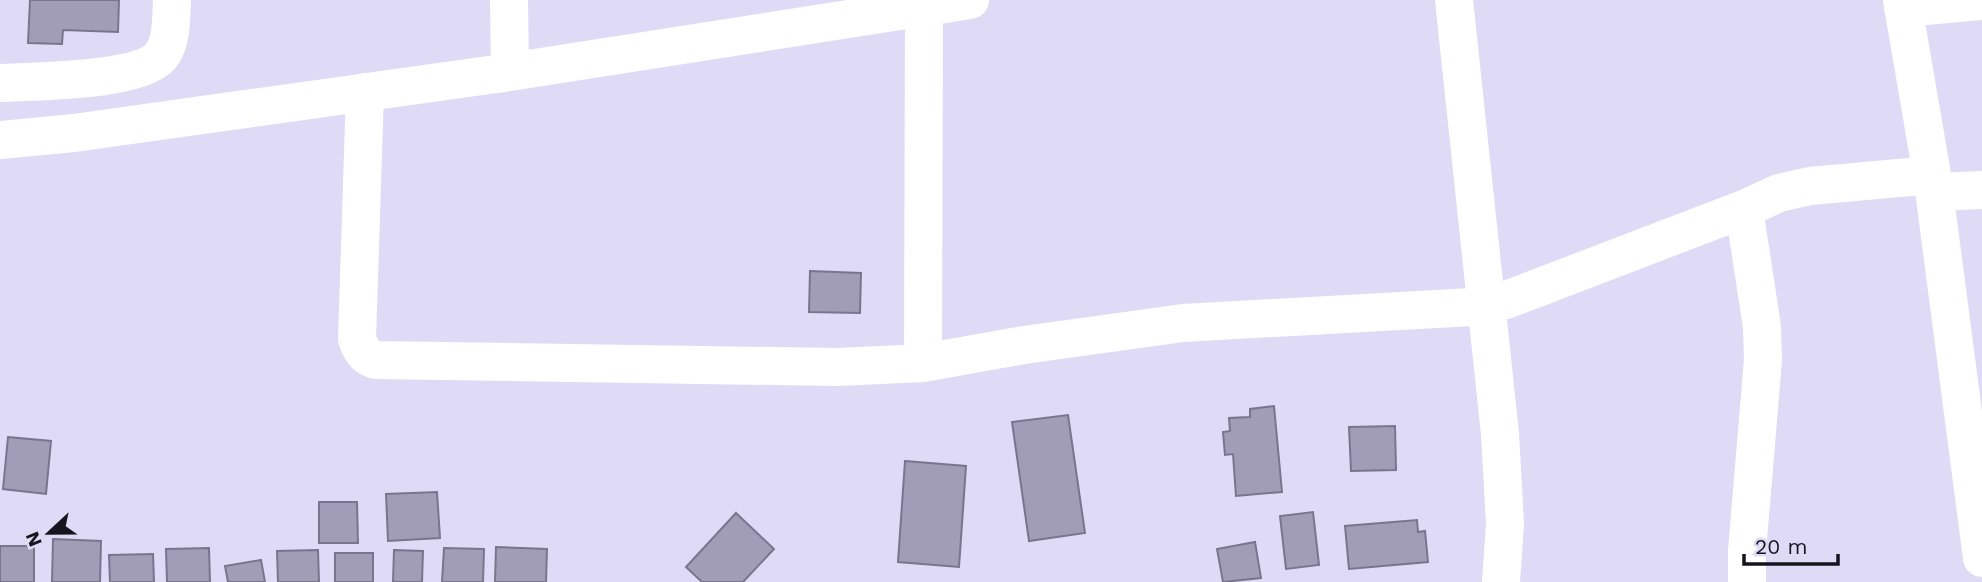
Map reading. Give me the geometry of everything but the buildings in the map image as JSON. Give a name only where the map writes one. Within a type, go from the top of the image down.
[{"type":"street","points":[[0,83],[106,75],[144,68],[163,53],[171,24],[172,0]]},
{"type":"street","points":[[509,0],[510,72]]},
{"type":"street","points":[[0,140],[510,72],[970,0]]},
{"type":"street","points":[[1454,0],[1488,304],[1504,480],[1505,523],[1501,582]]},
{"type":"street","points":[[1982,1],[1903,4],[1934,184],[1982,558]]},
{"type":"street","points":[[923,363],[924,7]]},
{"type":"street","points":[[365,92],[357,339],[361,350],[367,357],[375,360],[838,367],[923,363],[1024,345],[1183,323],[1488,304],[1553,282],[1779,193],[1810,186],[1934,184],[1982,190]]},
{"type":"street","points":[[1744,209],[1762,327],[1763,360],[1746,582]]}]
